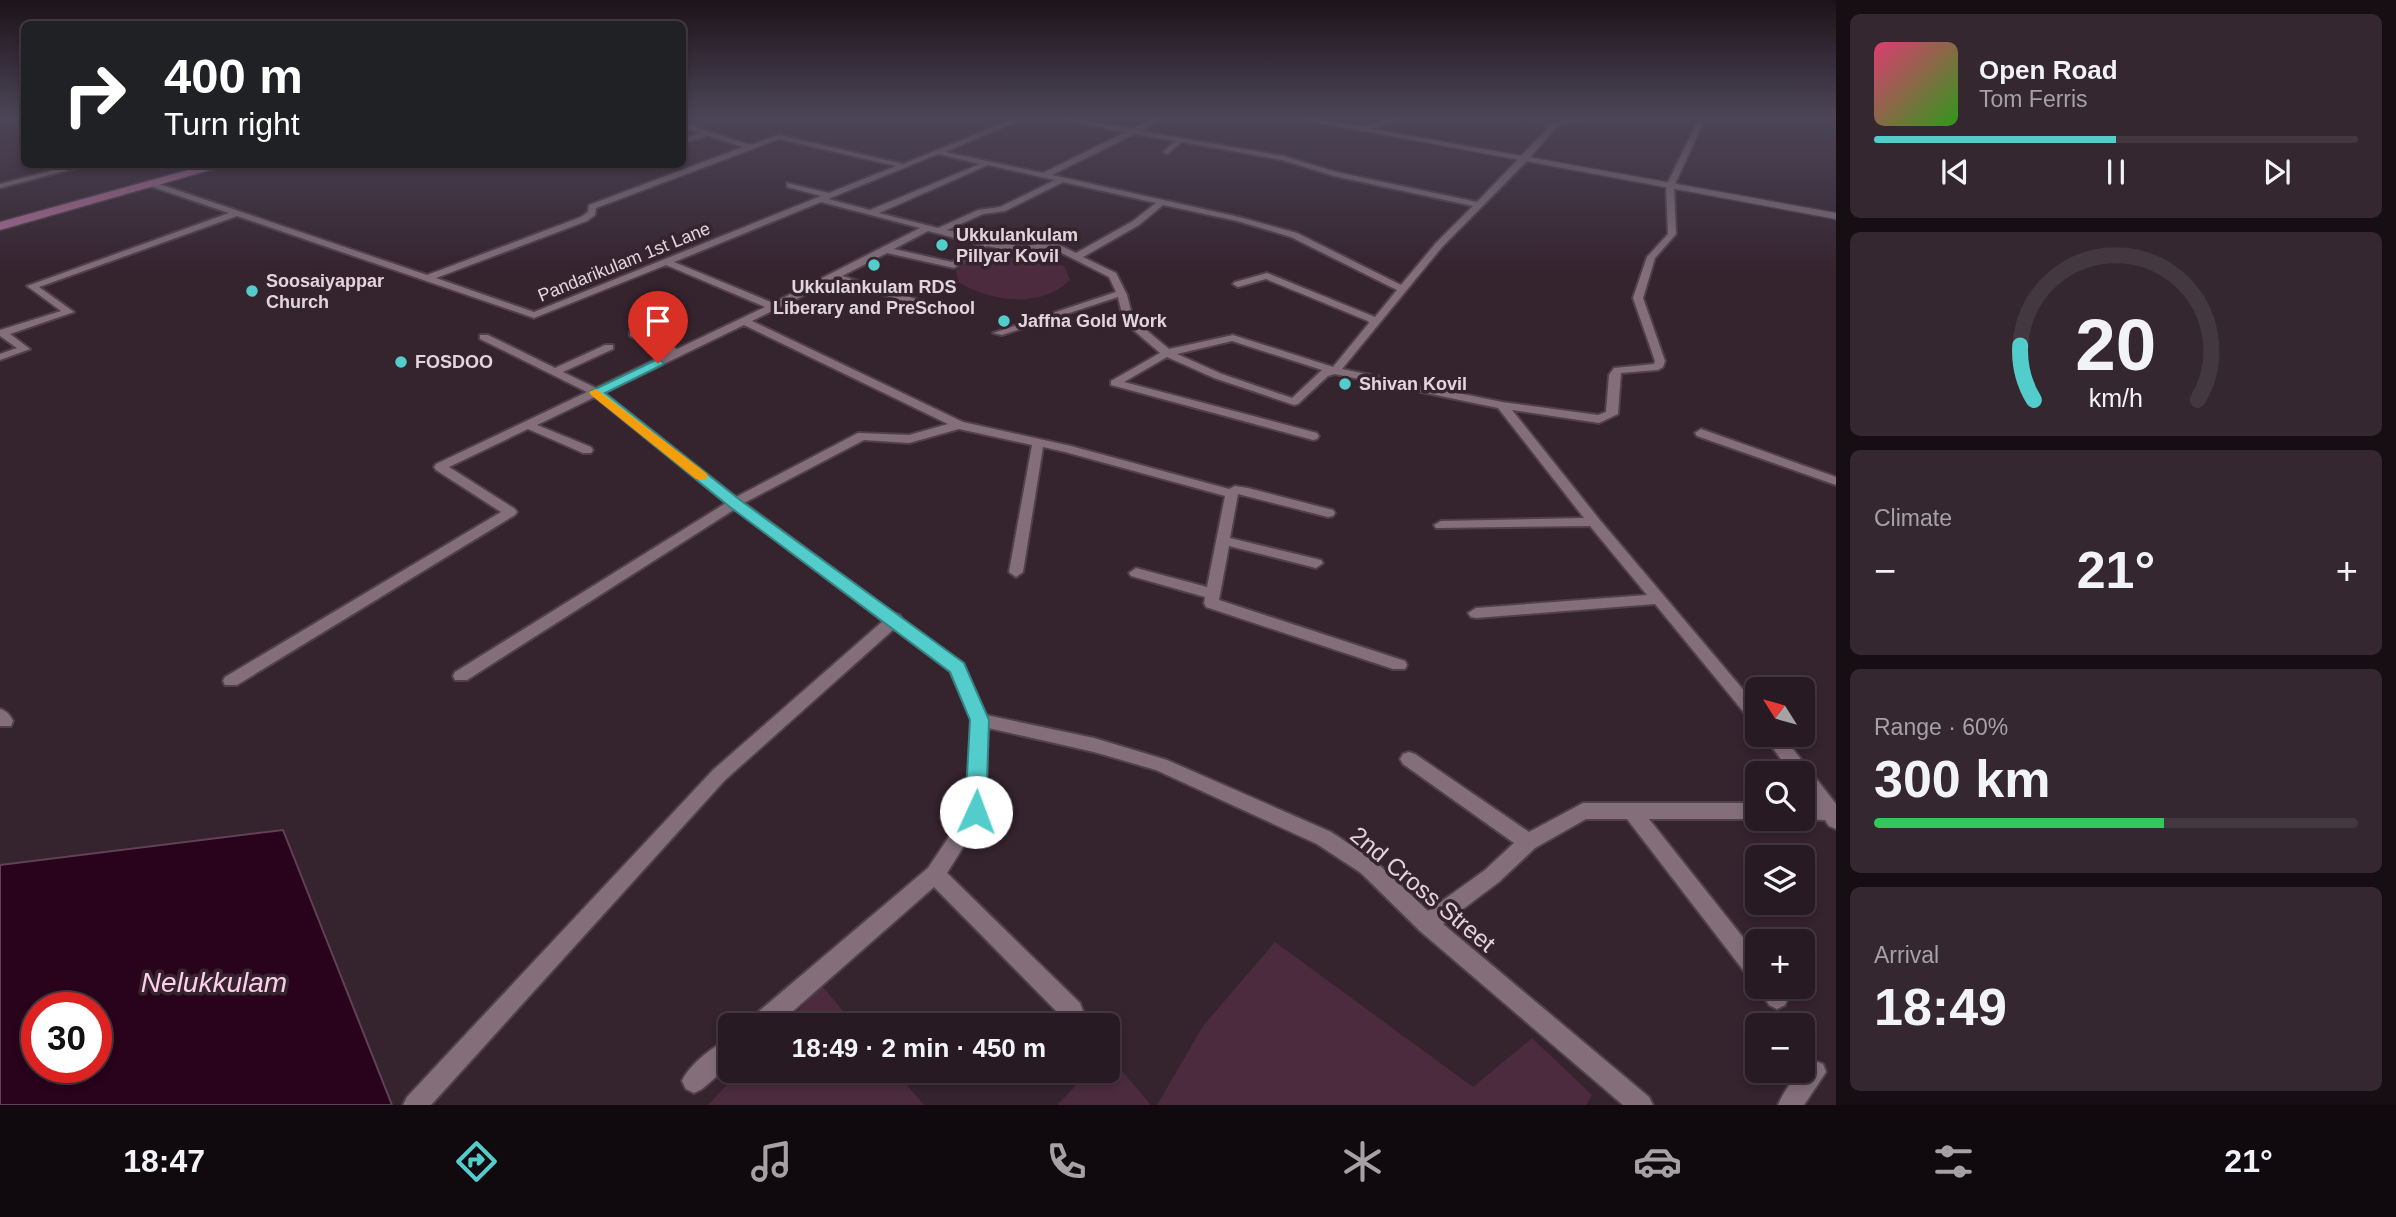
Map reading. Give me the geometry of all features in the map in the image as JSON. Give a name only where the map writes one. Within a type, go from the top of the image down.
[{"type":"highway","points":[[0,226],[205,170]]},
{"type":"street","points":[[0,186],[66,170]]},
{"type":"street","points":[[192,170],[196,172]]},
{"type":"street","points":[[428,278],[584,219],[592,213],[592,207],[689,170]]},
{"type":"street","name":"Pandarikulam 1st Lane","points":[[153,184],[534,315],[895,170]]},
{"type":"street","points":[[871,214],[970,170]]},
{"type":"street","points":[[1015,170],[1163,201],[1294,235],[1402,289]]},
{"type":"street","points":[[1044,176],[1057,170]]},
{"type":"street","points":[[1320,170],[1477,205]]},
{"type":"street","points":[[790,185],[871,214],[985,243],[1022,250],[1051,244],[1113,275],[1128,320],[1167,353],[1218,376],[1294,402],[1324,373],[1335,371],[1402,289],[1477,205],[1513,170]]},
{"type":"street","points":[[1579,170],[1836,216]]},
{"type":"street","points":[[1312,436],[1115,383],[1167,353],[1233,338],[1335,371],[1502,405],[1599,419],[1612,414],[1614,375],[1618,370],[1658,367],[1660,361],[1637,299],[1651,257],[1672,234],[1670,187],[1678,170]]},
{"type":"street","points":[[231,681],[510,512],[440,467],[887,250],[933,229],[981,212],[1002,209],[1062,180]]},
{"type":"street","points":[[1077,256],[1136,223],[1163,201]]},
{"type":"street","points":[[0,357],[25,349],[2,333],[69,312],[32,286],[237,213]]},
{"type":"street","points":[[887,250],[954,265],[985,243]]},
{"type":"street","points":[[669,262],[773,307]]},
{"type":"street","points":[[1238,284],[1267,276],[1374,320],[1373,322]]},
{"type":"street","points":[[835,277],[935,308]]},
{"type":"street","points":[[998,333],[1121,293]]},
{"type":"street","points":[[744,321],[959,425],[1232,494]]},
{"type":"street","points":[[634,334],[678,353]]},
{"type":"street","points":[[484,337],[596,392],[735,503],[957,668],[980,720],[976,812],[935,874],[774,1013]]},
{"type":"street","points":[[554,372],[609,347]]},
{"type":"street","points":[[1502,405],[1594,522],[1745,703]]},
{"type":"street","points":[[528,425],[587,450]]},
{"type":"street","points":[[461,676],[735,503],[862,436],[909,439],[959,425]]},
{"type":"street","points":[[1700,433],[1836,481]]},
{"type":"street","points":[[1016,572],[1038,443]]},
{"type":"street","points":[[1328,513],[1235,490],[1232,494],[1211,603],[1399,665]]},
{"type":"street","points":[[1441,525],[1594,522]]},
{"type":"street","points":[[1223,540],[1316,563]]},
{"type":"street","points":[[1136,573],[1213,594]]},
{"type":"street","points":[[1476,613],[1658,599]]},
{"type":"street","points":[[415,1105],[719,775],[894,620]]},
{"type":"street","name":"2nd Cross Street","points":[[980,720],[1161,765],[1324,838],[1368,867],[1427,924],[1641,1105]]},
{"type":"street","points":[[1781,747],[1792,761]]},
{"type":"street","points":[[1409,759],[1528,842]]},
{"type":"street","points":[[1815,791],[1834,815]]},
{"type":"street","points":[[1427,924],[1492,876],[1528,842],[1583,811],[1745,811]]},
{"type":"street","points":[[1632,811],[1745,957]]},
{"type":"street","points":[[1815,813],[1834,815]]},
{"type":"street","points":[[935,874],[1072,1011]]},
{"type":"street","points":[[694,1081],[718,1061]]},
{"type":"street","points":[[1790,1105],[1807,1083]]},
{"type":"shaded area","points":[[1020,252],[1047,258],[1065,267],[1070,280],[1058,289],[1031,299],[1000,298],[958,282],[956,270],[970,260],[994,254]]},
{"type":"shaded area","points":[[1275,942],[1473,1087],[1532,1038],[1592,1095],[1586,1105],[1157,1105],[1203,1026]]},
{"type":"shaded area","points":[[822,986],[845,1013],[796,1013]]},
{"type":"shaded area","points":[[1120,1069],[1151,1105],[1057,1105],[1078,1083],[1120,1083]]},
{"type":"shaded area","points":[[729,1083],[905,1083],[924,1105],[708,1105]]},
{"type":"water","name":"Nelukkulam","points":[[283,830],[392,1105],[0,1105],[0,865]]},
{"type":"slow traffic","points":[[596,392],[701,476]]},
{"type":"place","name":"Ukkulankulam Pillyar Kovil","points":[[942,245]]},
{"type":"place","name":"Ukkulankulam RDS Liberary and PreSchool","points":[[874,265]]},
{"type":"place","name":"Soosaiyappar Church","points":[[252,291]]},
{"type":"place","name":"Jaffna Gold Work","points":[[1004,321]]},
{"type":"place","name":"FOSDOO","points":[[401,362]]},
{"type":"place","name":"Shivan Kovil","points":[[1345,384]]},
{"type":"route","points":[[658,363],[596,392],[735,503],[957,668],[980,720],[976,812]]}]
